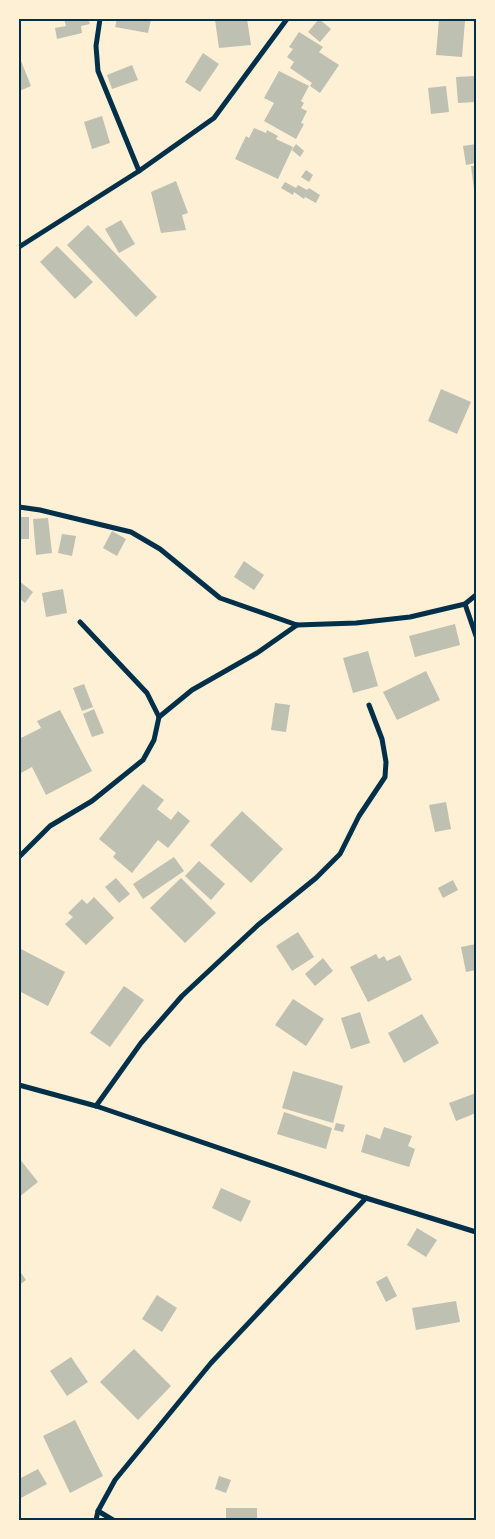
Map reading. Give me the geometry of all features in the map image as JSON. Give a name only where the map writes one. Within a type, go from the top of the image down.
[{"type":"street","points":[[100,19],[96,46],[98,71],[138,171]]},
{"type":"street","points":[[19,247],[138,171],[214,118],[286,19]]},
{"type":"street","points":[[19,507],[40,510],[131,532],[160,549],[220,598],[297,625],[356,623],[410,617],[465,604],[476,594]]},
{"type":"street","points":[[465,604],[476,636]]},
{"type":"street","points":[[80,622],[147,693],[159,718]]},
{"type":"street","points":[[19,857],[50,826],[92,801],[142,760],[154,740],[159,718],[192,690],[257,654],[297,625]]},
{"type":"street","points":[[96,1106],[140,1043],[182,996],[258,925],[316,878],[340,854],[384,777],[386,762],[382,738],[369,705]]},
{"type":"street","points":[[19,1085],[96,1106],[366,1198],[476,1232]]},
{"type":"street","points":[[96,1520],[98,1511],[115,1480],[211,1363],[366,1198]]},
{"type":"street","points":[[98,1511],[113,1520]]},
{"type":"building","points":[[64,19],[88,19],[90,24],[81,26],[82,33],[57,39],[55,28],[66,26]]},
{"type":"building","points":[[117,19],[151,19],[148,33],[115,27]]},
{"type":"building","points":[[247,19],[251,45],[219,48],[215,20]]},
{"type":"building","points":[[319,19],[331,29],[320,42],[308,32]]},
{"type":"building","points":[[439,19],[465,21],[462,57],[436,55]]},
{"type":"building","points":[[299,32],[323,47],[319,52],[339,65],[320,93],[310,86],[312,83],[290,68],[294,62],[287,57],[293,49],[289,47]]},
{"type":"building","points":[[203,53],[219,64],[200,92],[185,82]]},
{"type":"building","points":[[19,56],[31,86],[19,91]]},
{"type":"building","points":[[132,65],[138,80],[112,89],[107,75]]},
{"type":"building","points":[[279,71],[309,86],[301,101],[304,103],[301,108],[307,111],[301,123],[304,124],[296,139],[264,121],[274,103],[264,98]]},
{"type":"building","points":[[476,76],[476,102],[458,103],[456,77]]},
{"type":"building","points":[[446,86],[449,112],[431,114],[428,88]]},
{"type":"building","points":[[102,116],[110,143],[92,149],[84,122]]},
{"type":"building","points":[[254,128],[266,133],[267,130],[278,136],[276,139],[293,147],[278,179],[235,159],[246,136],[249,138]]},
{"type":"building","points":[[296,144],[304,151],[300,157],[292,150]]},
{"type":"building","points":[[476,144],[476,163],[466,165],[463,146]]},
{"type":"building","points":[[471,166],[476,166],[476,197],[475,197]]},
{"type":"building","points":[[306,170],[313,175],[309,182],[301,177]]},
{"type":"building","points":[[176,181],[188,213],[182,215],[186,230],[161,233],[151,192]]},
{"type":"building","points":[[285,182],[296,188],[298,185],[307,190],[309,188],[320,195],[316,203],[305,197],[304,199],[294,192],[293,195],[281,188]]},
{"type":"building","points":[[121,220],[135,244],[119,253],[105,229]]},
{"type":"building","points":[[88,225],[157,297],[136,317],[67,245]]},
{"type":"building","points":[[57,246],[93,282],[75,299],[40,262]]},
{"type":"building","points":[[441,389],[471,402],[457,434],[428,421]]},
{"type":"building","points":[[19,517],[29,517],[29,539],[19,539]]},
{"type":"building","points":[[48,518],[52,553],[36,555],[33,519]]},
{"type":"building","points":[[112,531],[126,539],[117,556],[103,548]]},
{"type":"building","points":[[62,534],[76,536],[72,556],[58,553]]},
{"type":"building","points":[[244,561],[264,575],[254,590],[234,577]]},
{"type":"building","points":[[19,581],[33,592],[25,603],[19,598]]},
{"type":"building","points":[[63,589],[67,613],[46,617],[42,593]]},
{"type":"building","points":[[455,624],[460,645],[415,657],[409,636]]},
{"type":"building","points":[[368,651],[378,686],[353,693],[343,658]]},
{"type":"building","points":[[426,671],[440,700],[397,720],[383,692]]},
{"type":"building","points":[[84,684],[93,707],[82,711],[73,688]]},
{"type":"building","points":[[275,703],[290,705],[286,732],[271,730]]},
{"type":"building","points":[[94,709],[104,733],[92,737],[83,714]]},
{"type":"building","points":[[60,710],[92,771],[46,795],[32,767],[19,774],[19,739],[41,728],[37,721]]},
{"type":"building","points":[[143,784],[164,800],[157,809],[171,820],[178,811],[190,821],[168,848],[158,840],[132,873],[113,857],[116,853],[99,839]]},
{"type":"building","points":[[446,802],[451,829],[435,832],[429,805]]},
{"type":"building","points":[[242,811],[283,849],[251,883],[210,845]]},
{"type":"building","points":[[174,857],[184,871],[143,899],[133,884]]},
{"type":"building","points":[[199,861],[225,884],[211,900],[185,876]]},
{"type":"building","points":[[116,878],[130,894],[119,903],[105,887]]},
{"type":"building","points":[[181,878],[216,913],[185,943],[150,908]]},
{"type":"building","points":[[453,880],[458,890],[443,898],[438,888]]},
{"type":"building","points":[[94,897],[114,918],[86,945],[65,924],[73,917],[68,913],[82,899],[87,904]]},
{"type":"building","points":[[298,932],[314,957],[292,971],[276,946]]},
{"type":"building","points":[[476,944],[476,970],[466,972],[461,947]]},
{"type":"building","points":[[19,948],[65,972],[48,1006],[19,991]]},
{"type":"building","points":[[376,954],[379,959],[384,956],[387,961],[400,955],[412,980],[368,1002],[350,967]]},
{"type":"building","points":[[323,958],[333,971],[315,986],[305,974]]},
{"type":"building","points":[[124,986],[144,1000],[110,1047],[90,1033]]},
{"type":"building","points":[[293,999],[324,1019],[306,1046],[275,1025]]},
{"type":"building","points":[[360,1012],[370,1043],[351,1049],[341,1018]]},
{"type":"building","points":[[422,1014],[439,1043],[404,1063],[388,1033]]},
{"type":"building","points":[[293,1071],[343,1086],[333,1123],[282,1108]]},
{"type":"building","points":[[476,1093],[476,1113],[456,1121],[449,1103]]},
{"type":"building","points":[[284,1112],[332,1128],[326,1149],[277,1134]]},
{"type":"building","points":[[336,1123],[345,1125],[343,1132],[334,1130]]},
{"type":"building","points":[[384,1127],[412,1136],[408,1146],[415,1149],[409,1167],[361,1152],[366,1134],[380,1139]]},
{"type":"building","points":[[19,1158],[38,1182],[19,1197]]},
{"type":"building","points":[[221,1188],[251,1201],[241,1222],[212,1208]]},
{"type":"building","points":[[417,1228],[437,1240],[426,1257],[407,1245]]},
{"type":"building","points":[[19,1270],[26,1280],[19,1285]]},
{"type":"building","points":[[387,1276],[397,1296],[386,1302],[376,1282]]},
{"type":"building","points":[[157,1295],[177,1308],[162,1332],[142,1319]]},
{"type":"building","points":[[456,1301],[460,1322],[416,1330],[412,1308]]},
{"type":"building","points":[[134,1349],[171,1386],[138,1420],[100,1382]]},
{"type":"building","points":[[71,1357],[88,1382],[67,1396],[50,1371]]},
{"type":"building","points":[[75,1420],[103,1476],[70,1493],[43,1436]]},
{"type":"building","points":[[38,1469],[47,1484],[19,1499],[19,1479]]},
{"type":"building","points":[[219,1476],[231,1480],[226,1493],[215,1489]]},
{"type":"building","points":[[226,1508],[257,1508],[257,1520],[226,1520]]}]
